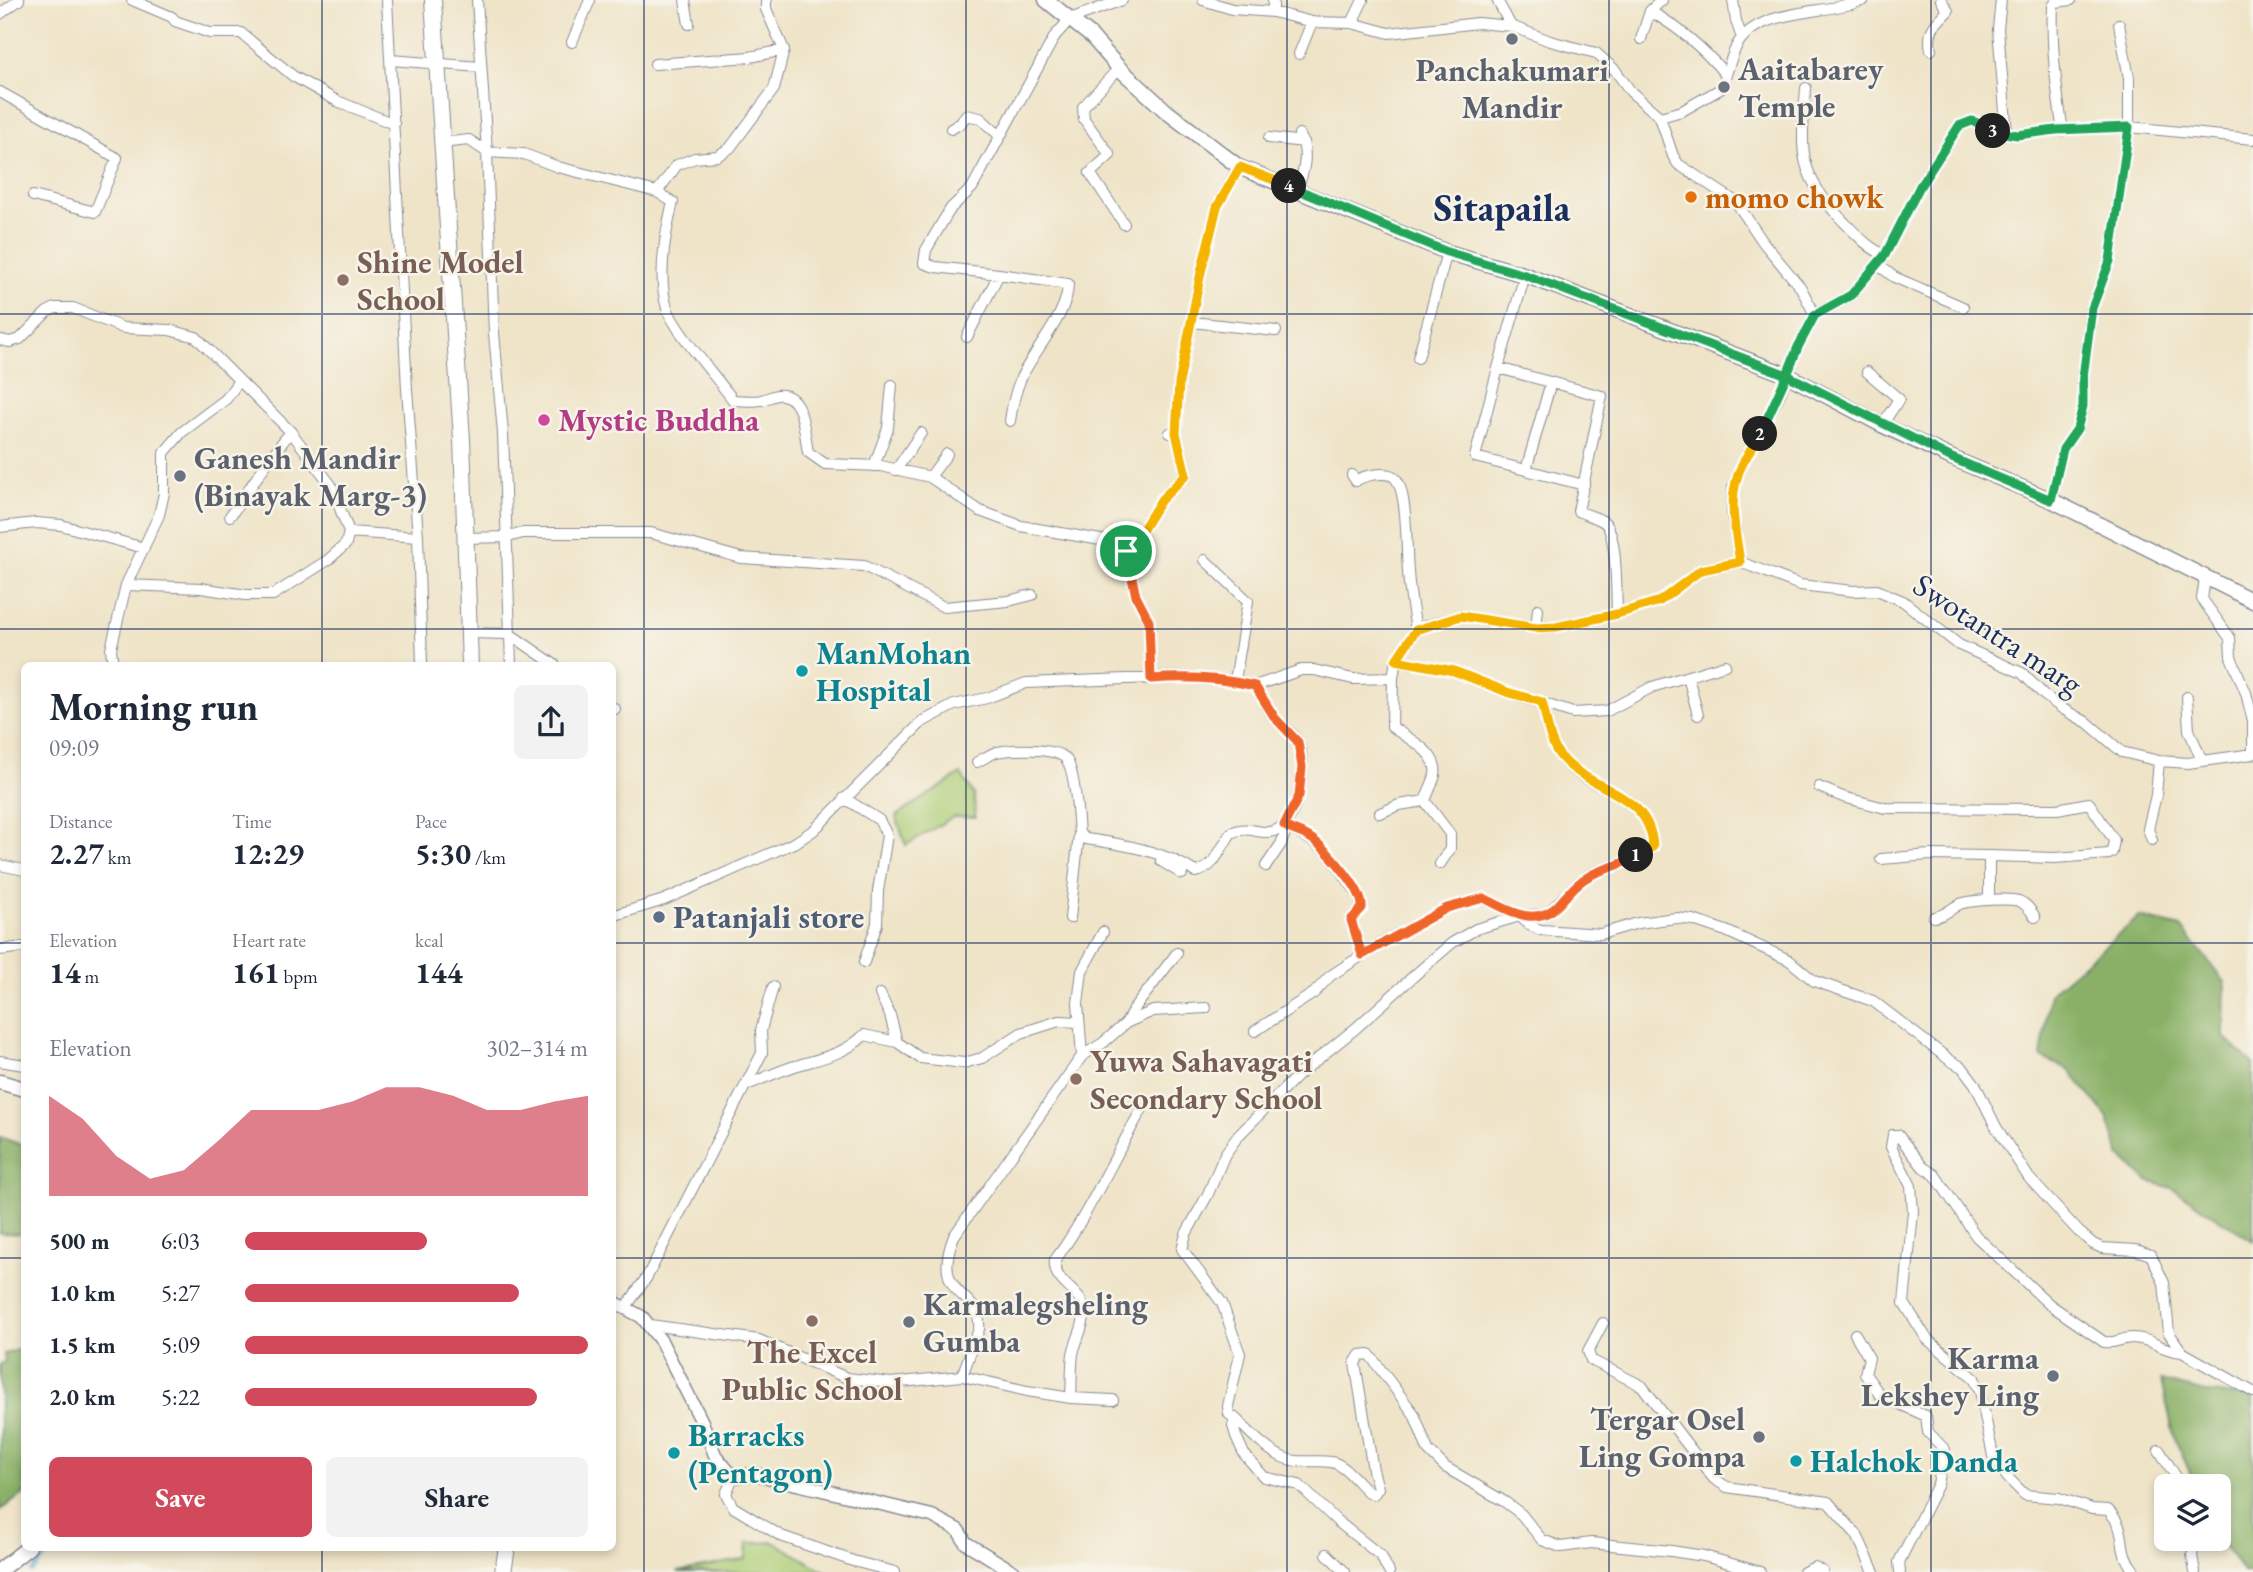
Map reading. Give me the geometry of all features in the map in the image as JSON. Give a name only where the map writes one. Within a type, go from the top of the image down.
[{"type":"highway","points":[[433,0],[462,440],[470,662]]},
{"type":"highway","points":[[503,1572],[506,1551]]},
{"type":"main road","points":[[1046,0],[1091,36],[1119,68],[1166,111],[1240,167],[1447,252],[1525,275],[1787,375],[1882,425],[2051,500],[2253,601]]},
{"type":"main road","points":[[0,1082],[21,1088]]},
{"type":"main road","points":[[0,1570],[24,1551]]},
{"type":"street","points":[[0,15],[19,0]]},
{"type":"street","points":[[132,0],[172,17],[175,21],[210,33],[242,33],[293,76],[337,101],[394,124]]},
{"type":"street","points":[[387,0],[407,389],[418,537],[422,662]]},
{"type":"street","points":[[477,0],[487,152],[494,333],[503,433],[511,662]]},
{"type":"street","points":[[572,42],[590,0]]},
{"type":"street","points":[[685,0],[689,24]]},
{"type":"street","points":[[657,191],[677,165],[695,158],[717,156],[730,148],[774,89],[784,50],[766,9],[766,0]]},
{"type":"street","points":[[1010,421],[1013,401],[1021,379],[1062,307],[1068,284],[935,267],[926,264],[926,250],[951,208],[972,188],[1050,43],[1070,19],[1122,0]]},
{"type":"street","points":[[1203,0],[1232,9],[1273,12],[1312,22],[1352,23],[1389,33],[1478,23],[1511,26],[1550,41],[1595,53],[1615,70],[1631,92],[1660,117],[1672,156],[1678,164],[1736,202],[1763,243],[1801,288],[1815,315]]},
{"type":"street","points":[[1273,0],[1273,12]]},
{"type":"street","points":[[1352,23],[1363,0]]},
{"type":"street","points":[[1497,0],[1511,26]]},
{"type":"street","points":[[1662,0],[1650,11],[1686,34],[1708,53],[1726,75]]},
{"type":"street","points":[[1733,0],[1742,38]]},
{"type":"street","points":[[1660,117],[1682,111],[1722,89],[1736,47],[1756,25],[1818,10],[1846,7],[1864,0]]},
{"type":"street","points":[[1931,50],[1931,27],[1948,11],[1941,0]]},
{"type":"street","points":[[2001,0],[1998,29],[2007,134]]},
{"type":"street","points":[[2063,131],[2053,49],[2053,6],[2056,2],[2071,0]]},
{"type":"street","points":[[1299,54],[1312,22]]},
{"type":"street","points":[[2051,500],[2063,449],[2077,429],[2083,406],[2083,377],[2092,308],[2110,261],[2129,127],[2129,78],[2119,24]]},
{"type":"street","points":[[655,64],[750,57],[784,50]]},
{"type":"street","points":[[391,60],[480,67]]},
{"type":"street","points":[[1119,68],[1083,107],[1084,119],[1110,155],[1090,173],[1124,224]]},
{"type":"street","points":[[1806,88],[1801,142],[1811,180],[1828,205],[1859,237],[1874,250],[1885,255]]},
{"type":"street","points":[[0,92],[117,158],[95,212],[33,196]]},
{"type":"street","points":[[951,130],[961,123],[966,115],[980,118],[1000,136]]},
{"type":"street","points":[[1425,801],[1435,775],[1432,756],[1392,727],[1396,660],[1416,630],[1461,616],[1536,628],[1556,627],[1617,614],[1660,601],[1701,570],[1740,562],[1732,513],[1733,488],[1742,465],[1759,437],[1798,347],[1815,315],[1851,295],[1885,255],[1920,186],[1959,126],[1972,121],[1994,132],[2017,135],[2129,127],[2253,139]]},
{"type":"street","points":[[1269,138],[1302,138],[1304,176],[1296,189]]},
{"type":"street","points":[[441,143],[470,140],[487,152],[524,153],[558,167],[657,191],[673,202],[665,234],[663,270],[667,308],[676,325],[733,400],[759,401],[774,395],[793,398],[799,406],[808,452],[825,464],[874,466],[930,477],[980,511],[1021,526],[1112,542],[1126,551],[1136,596],[1149,621],[1151,679]]},
{"type":"street","points":[[1126,551],[1135,542],[1161,500],[1186,475],[1173,433],[1179,383],[1217,207],[1240,167]]},
{"type":"street","points":[[1418,358],[1447,252]]},
{"type":"street","points":[[1877,264],[1894,277],[1963,307]]},
{"type":"street","points":[[967,337],[999,274]]},
{"type":"street","points":[[1525,275],[1475,457],[1584,485]]},
{"type":"street","points":[[0,340],[10,342],[20,339],[47,312],[55,308],[73,308],[123,328],[169,330],[195,337],[291,432],[331,485],[349,532],[346,544],[328,559],[273,595],[126,585]]},
{"type":"street","points":[[1192,321],[1276,331]]},
{"type":"street","points":[[1498,368],[1602,396],[1578,511],[1605,523],[1611,536],[1617,614]]},
{"type":"street","points":[[1867,372],[1899,399],[1882,425]]},
{"type":"street","points":[[113,662],[111,649],[126,585],[159,515],[164,453],[182,432],[226,399],[238,382]]},
{"type":"street","points":[[1526,470],[1551,382]]},
{"type":"street","points":[[874,466],[888,428],[892,385]]},
{"type":"street","points":[[230,516],[253,485],[271,453],[291,432]]},
{"type":"street","points":[[896,470],[921,433]]},
{"type":"street","points":[[930,477],[947,454]]},
{"type":"street","points":[[1352,475],[1356,481],[1361,477],[1381,474],[1391,474],[1397,479],[1404,512],[1416,630]]},
{"type":"street","points":[[0,527],[36,523],[61,525],[144,548]]},
{"type":"street","points":[[349,532],[418,537]]},
{"type":"street","points":[[465,538],[508,537],[523,533],[651,533],[741,558],[864,566],[944,607],[1008,601],[1032,595]]},
{"type":"street","points":[[1205,560],[1248,601],[1235,681]]},
{"type":"street","name":"Swotantra marg","points":[[1740,562],[1800,585],[1853,591],[1877,590],[1903,601],[1959,645],[2022,673],[2044,695],[2088,723],[2122,752],[2159,761],[2202,761],[2253,754]]},
{"type":"street","points":[[2205,578],[2202,598],[2230,638],[2231,657],[2246,692],[2253,721],[2253,754]]},
{"type":"street","points":[[1536,628],[1538,609]]},
{"type":"street","points":[[469,633],[510,634],[551,662]]},
{"type":"street","points":[[1396,660],[1454,671],[1507,692],[1573,713],[1607,711],[1652,687],[1725,665]]},
{"type":"street","points":[[616,915],[664,900],[796,842],[814,830],[922,722],[954,705],[988,698],[1027,683],[1177,677],[1235,681],[1255,686],[1301,670],[1314,670],[1353,679],[1393,678]]},
{"type":"street","points":[[1688,677],[1698,715]]},
{"type":"street","points":[[1255,686],[1275,718],[1298,742],[1302,767],[1299,796],[1278,850],[1266,866]]},
{"type":"street","points":[[2187,697],[2189,730],[2202,761]]},
{"type":"street","points":[[1542,702],[1551,737],[1560,756],[1578,773],[1629,800],[1652,832],[1653,847],[1640,851],[1630,860],[1591,874],[1547,914],[1520,916],[1476,929],[1452,943],[1298,1075],[1238,1136],[1225,1154],[1186,1234],[1182,1249],[1222,1303],[1240,1354],[1227,1406],[1229,1414],[1283,1458],[1339,1465],[1368,1493],[1374,1494],[1378,1488],[1355,1363],[1360,1355],[1369,1354],[1414,1414],[1429,1450],[1446,1467],[1521,1514],[1542,1540],[1561,1547],[1591,1543],[1671,1551],[1704,1556],[1760,1572]]},
{"type":"street","points":[[977,762],[996,752],[1044,750],[1066,758],[1077,806],[1079,834],[1070,918]]},
{"type":"street","points":[[2152,840],[2148,829],[2156,796],[2159,761]]},
{"type":"street","points":[[1819,787],[1843,797],[1885,808],[2057,810],[2089,803],[2114,840],[2114,848],[2109,854],[2055,858],[1929,855],[1881,859]]},
{"type":"street","points":[[844,798],[879,821],[887,835],[878,891],[877,924],[864,962]]},
{"type":"street","points":[[1380,813],[1399,805],[1425,801]]},
{"type":"street","points":[[1425,801],[1450,834],[1450,849],[1440,864]]},
{"type":"street","points":[[1079,834],[1086,839],[1145,851],[1199,872],[1209,867],[1231,833],[1248,828],[1262,832],[1274,831],[1286,826],[1321,845],[1337,862],[1360,898],[1362,908],[1351,920],[1362,955]]},
{"type":"street","points":[[1145,851],[1182,874]]},
{"type":"street","points":[[1989,856],[1989,900]]},
{"type":"street","points":[[0,865],[21,869]]},
{"type":"street","points":[[1255,1031],[1314,993],[1330,976],[1362,955],[1447,908],[1484,898],[1541,930],[1601,934],[1638,923],[1676,918],[1693,920],[1727,931],[1789,960],[1814,981],[1873,1001],[1962,1067],[1975,1084],[1996,1127],[2029,1178],[2078,1231],[2102,1248],[2136,1250],[2151,1255],[2164,1283],[2169,1333],[2182,1352],[2253,1392]]},
{"type":"street","points":[[1934,917],[1946,915],[1960,903],[1989,900],[2020,901],[2035,917]]},
{"type":"street","points":[[1082,1056],[1078,1003],[1082,971],[1103,932]]},
{"type":"street","points":[[0,950],[21,947]]},
{"type":"street","points":[[1126,1023],[1177,953]]},
{"type":"street","points":[[626,1307],[647,1277],[762,1053],[761,1030],[774,987]]},
{"type":"street","points":[[880,994],[890,1015],[897,1042]]},
{"type":"street","points":[[962,1376],[980,1321],[979,1314],[953,1289],[948,1277],[949,1249],[954,1236],[1082,1056],[1103,1043],[1126,1023],[1153,1011],[1206,1008]]},
{"type":"street","points":[[747,1085],[790,1067],[818,1061],[856,1044],[864,1035],[897,1042],[920,1058],[964,1063],[982,1058],[1020,1033],[1059,1021],[1079,1022]]},
{"type":"street","points":[[0,1061],[21,1064]]},
{"type":"street","points":[[1071,1398],[1073,1355],[1082,1327],[1084,1307],[1056,1272],[1055,1260],[1070,1239],[1142,1111]]},
{"type":"street","points":[[2135,1572],[2126,1562],[2123,1530],[2108,1510],[2092,1509],[2059,1498],[2025,1495],[2007,1477],[1993,1456],[1980,1391],[1974,1378],[1927,1339],[1904,1303],[1913,1212],[1911,1186],[1891,1147],[1893,1135],[1898,1135],[1923,1167],[1935,1175],[1976,1236],[2049,1304],[2104,1342],[2112,1343],[2130,1337],[2148,1340],[2167,1352],[2182,1352]]},
{"type":"street","points":[[616,1303],[642,1317],[650,1325],[702,1422],[715,1455],[733,1476]]},
{"type":"street","points":[[1603,1323],[1588,1356],[1642,1386],[1714,1479],[1727,1487],[1828,1502],[1857,1535],[1874,1572]]},
{"type":"street","points":[[650,1325],[759,1340],[847,1378],[891,1383],[962,1376],[1071,1398],[1113,1400]]},
{"type":"street","points":[[1855,1334],[1869,1358],[1865,1374],[1880,1395],[1926,1416],[1928,1432],[1945,1450],[1938,1484],[1899,1562],[1900,1572]]},
{"type":"street","points":[[1235,1419],[1233,1426],[1244,1454],[1264,1477],[1299,1485],[1337,1521],[1381,1556],[1389,1572]]},
{"type":"street","points":[[2159,1450],[2174,1474]]},
{"type":"street","points":[[733,1476],[755,1474],[932,1516],[958,1530],[966,1543],[1014,1572]]},
{"type":"street","points":[[733,1476],[726,1494],[733,1507],[781,1536],[853,1561],[895,1572]]},
{"type":"street","points":[[2193,1551],[2195,1572]]},
{"type":"street","points":[[1327,1554],[1345,1572]]},
{"type":"street","points":[[1804,1572],[1815,1567],[1823,1572]]},
{"type":"green space","points":[[961,774],[974,795],[975,817],[953,817],[906,845],[896,816]]},
{"type":"green space","points":[[2139,917],[2181,927],[2225,982],[2224,1037],[2253,1064],[2253,1241],[2172,1188],[2148,1181],[2120,1156],[2107,1116],[2069,1070],[2041,1057],[2050,993]]},
{"type":"green space","points":[[0,1137],[21,1145],[21,1234],[0,1233]]},
{"type":"green space","points":[[21,1349],[21,1496],[0,1510],[0,1364],[5,1362],[4,1354]]},
{"type":"green space","points":[[2161,1381],[2210,1393],[2253,1396],[2253,1572],[2243,1572],[2228,1551],[2231,1551],[2231,1474],[2191,1474],[2175,1439]]},
{"type":"green space","points":[[774,1542],[826,1572],[677,1572],[746,1559],[747,1543]]},
{"type":"waterway","points":[[32,1572],[51,1551]]},
{"type":"place","name":"Panchakumari Mandir","points":[[1512,39]]},
{"type":"place","name":"Aaitabarey Temple","points":[[1724,87]]},
{"type":"place","name":"momo chowk","points":[[1691,197]]},
{"type":"place","name":"Shine Model School","points":[[343,280]]},
{"type":"place","name":"Mystic Buddha","points":[[544,420]]},
{"type":"place","name":"Ganesh Mandir (Binayak Marg-3)","points":[[180,476]]},
{"type":"place","name":"ManMohan Hospital","points":[[802,671]]},
{"type":"place","name":"Patanjali store","points":[[659,917]]},
{"type":"place","name":"Yuwa Sahavagati Secondary School","points":[[1076,1079]]},
{"type":"place","name":"The Excel Public School","points":[[812,1321]]},
{"type":"place","name":"Karmalegsheling Gumba","points":[[909,1322]]},
{"type":"place","name":"Karma Lekshey Ling","points":[[2053,1376]]},
{"type":"place","name":"Tergar Osel Ling Gompa","points":[[1759,1437]]},
{"type":"place","name":"Barracks (Pentagon)","points":[[674,1453]]},
{"type":"place","name":"Halchok Danda","points":[[1796,1461]]},
{"type":"district","name":"Sitapaila","points":[[1502,208]]},
{"type":"route","points":[[1126,551],[1135,542],[1161,500],[1186,475],[1176,433],[1179,383],[1217,207],[1240,167],[1447,252],[1525,275],[1787,375],[1815,315],[1851,295],[1885,255],[1920,186],[1959,126],[1972,121],[2000,134],[2017,135],[2056,130],[2129,127],[2110,261],[2092,308],[2083,377],[2083,406],[2077,429],[2063,449],[2051,500],[1882,425],[1787,375],[1733,488],[1732,513],[1740,562],[1701,570],[1660,601],[1592,620],[1536,628],[1461,616],[1416,630],[1396,660],[1454,671],[1507,692],[1542,702],[1551,737],[1560,756],[1578,773],[1629,800],[1652,832],[1653,847],[1640,851],[1630,860],[1591,874],[1547,914],[1520,916],[1484,898],[1447,908],[1362,955],[1351,924],[1353,917],[1362,908],[1360,898],[1337,862],[1321,845],[1284,825],[1299,796],[1302,767],[1298,742],[1275,718],[1255,686],[1235,681],[1177,677],[1151,679],[1149,621],[1136,596],[1126,551]]}]
